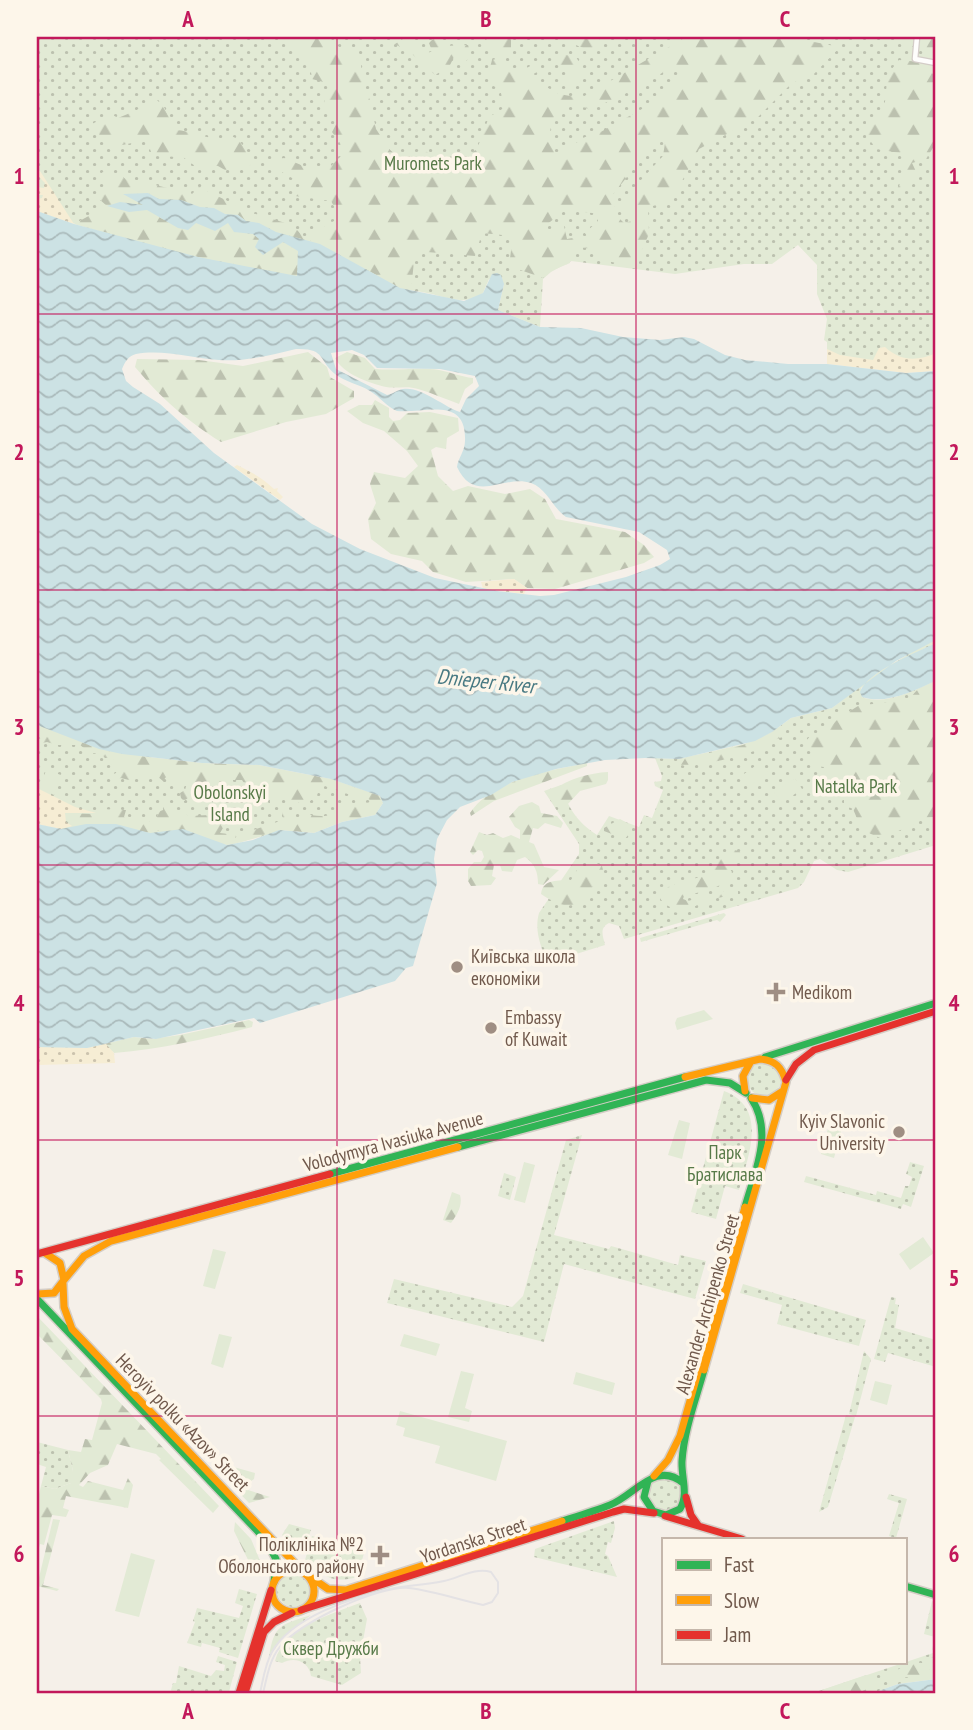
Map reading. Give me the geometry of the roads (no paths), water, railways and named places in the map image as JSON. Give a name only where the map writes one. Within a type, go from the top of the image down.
[{"type":"main road","points":[[936,1003],[751,1061],[742,1080],[749,1095],[766,1102],[778,1096],[796,1064],[814,1050],[936,1012]]},
{"type":"main road","points":[[760,1059],[773,1060],[778,1064],[782,1069],[785,1086]]},
{"type":"main road","name":"Volodymyra Ivasiuka Avenue","points":[[63,1282],[79,1259],[111,1241],[751,1061]]},
{"type":"main road","name":"Volodymyra Ivasiuka Avenue","points":[[40,1253],[706,1080],[730,1083],[749,1095]]},
{"type":"main road","name":"Alexander Archipenko Street","points":[[685,1492],[682,1467],[685,1438],[785,1086]]},
{"type":"main road","name":"Alexander Archipenko Street","points":[[651,1479],[668,1460],[680,1436],[758,1162],[763,1142],[763,1122],[758,1107],[749,1095]]},
{"type":"main road","points":[[37,1297],[48,1295],[63,1282],[64,1272],[60,1261],[40,1253]]},
{"type":"main road","name":"Heroyiv polku «Azov» Street","points":[[63,1282],[63,1306],[72,1329],[306,1574]]},
{"type":"main road","name":"Heroyiv polku «Azov» Street","points":[[37,1297],[265,1539],[274,1552],[277,1573],[239,1693]]},
{"type":"main road","points":[[685,1492],[682,1506],[670,1514],[658,1514],[649,1508],[644,1497],[651,1479],[663,1473],[672,1475],[680,1480],[685,1492],[691,1515],[703,1528]]},
{"type":"main road","name":"Yordanska Street","points":[[306,1574],[328,1589],[346,1590],[611,1505],[629,1496],[651,1479]]},
{"type":"main road","name":"Yordanska Street","points":[[297,1611],[617,1510],[658,1514],[738,1538]]},
{"type":"main road","points":[[245,1693],[264,1632],[274,1622],[307,1607],[314,1595],[313,1582],[306,1574],[290,1570],[278,1576],[273,1583],[274,1598],[277,1604],[287,1611],[297,1611]]},
{"type":"main road","points":[[906,1586],[936,1595]]},
{"type":"street","points":[[917,37],[915,59],[936,64]]},
{"type":"water","name":"Dnieper River","points":[[148,193],[159,199],[181,200],[200,207],[214,208],[225,214],[238,215],[246,221],[259,223],[276,232],[320,244],[400,288],[464,301],[483,293],[492,274],[497,273],[501,275],[504,284],[498,310],[540,327],[581,328],[623,337],[660,340],[684,337],[694,339],[725,355],[745,360],[827,364],[906,373],[936,371],[936,640],[896,661],[832,708],[791,718],[755,741],[679,759],[605,760],[556,769],[512,782],[491,795],[460,807],[447,820],[437,839],[434,859],[437,883],[413,966],[406,968],[395,981],[260,1023],[254,1018],[156,1039],[134,1037],[87,1048],[37,1047],[37,824],[61,829],[86,824],[116,824],[150,833],[183,829],[227,845],[253,840],[279,830],[314,833],[342,822],[375,815],[383,803],[380,796],[331,779],[259,765],[202,763],[122,754],[99,749],[37,725],[37,211],[74,224],[198,257],[297,276],[298,251],[283,242],[263,255],[255,247],[259,239],[253,234],[234,232],[228,223],[215,231],[196,223],[188,230],[178,228],[147,210],[129,212],[107,206],[120,202],[143,205],[123,194]],"holes":[[[296,349],[317,353],[335,374],[370,391],[397,411],[442,410],[459,417],[464,427],[465,441],[457,467],[472,484],[490,486],[521,481],[531,483],[541,489],[566,517],[639,532],[667,550],[670,559],[626,577],[554,595],[497,591],[435,578],[360,549],[312,524],[214,453],[160,404],[133,387],[126,381],[122,369],[131,356],[136,354],[167,353],[238,360]],[[352,350],[364,355],[377,368],[440,369],[475,376],[479,386],[466,399],[460,412],[410,389],[387,395],[336,369],[331,353]]]},
{"type":"water","points":[[936,643],[935,681],[890,698],[862,697],[860,692],[872,677]]},
{"type":"water","points":[[936,1679],[936,1693],[873,1693],[898,1684]]},
{"type":"tram line","points":[[260,1693],[264,1672],[272,1652],[281,1640],[293,1629],[325,1610],[375,1593],[396,1588],[444,1581],[479,1571],[491,1572],[498,1582],[498,1593],[492,1602],[483,1605],[409,1588],[359,1599],[320,1617],[279,1648],[271,1664],[263,1693]]},
{"type":"place","name":"Київська школа економіки","points":[[457,967]]},
{"type":"place","name":"Medikom","points":[[776,992]]},
{"type":"place","name":"Embassy of Kuwait","points":[[491,1028]]},
{"type":"place","name":"Kyiv Slavonic University","points":[[899,1132]]},
{"type":"place","name":"Поліклініка №2 Оболонського району","points":[[380,1555]]},
{"type":"park label","name":"Muromets Park","points":[[433,163]]},
{"type":"park label","name":"Natalka Park","points":[[856,786]]},
{"type":"park label","name":"Obolonskyi Island","points":[[230,803]]},
{"type":"park label","name":"Парк Братислава","points":[[725,1163]]},
{"type":"park label","name":"Сквер Дружби","points":[[331,1648]]}]
